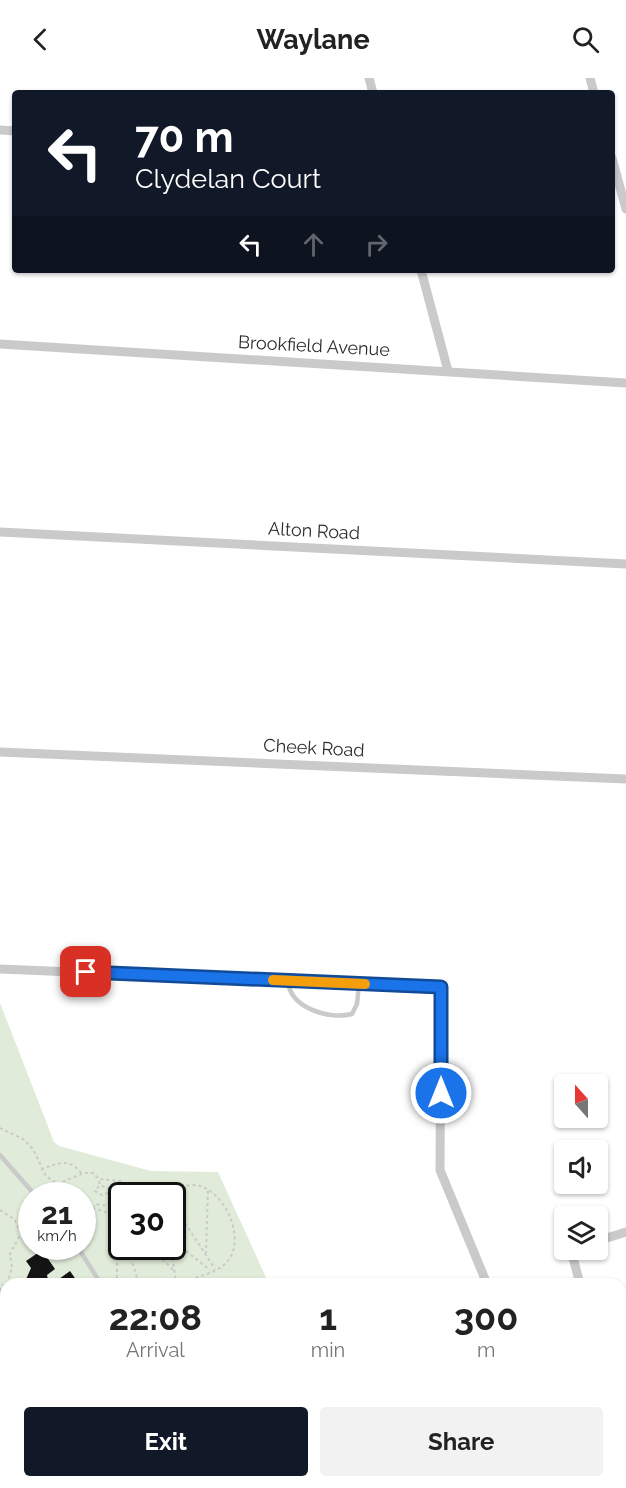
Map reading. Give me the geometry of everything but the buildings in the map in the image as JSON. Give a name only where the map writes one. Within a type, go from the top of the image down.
[{"type":"street","points":[[615,169],[626,209]]},
{"type":"street","points":[[422,273],[448,371]]},
{"type":"street","name":"Brookfield Avenue","points":[[0,344],[626,383]]},
{"type":"street","name":"Alton Road","points":[[0,532],[626,564]]},
{"type":"street","name":"Cheek Road","points":[[0,752],[626,779]]},
{"type":"street","points":[[0,969],[441,987],[440,1170],[485,1278]]},
{"type":"street","points":[[608,1238],[626,1232]]},
{"type":"street","points":[[574,1260],[578,1278]]},
{"type":"lane","points":[[288,981],[290,992],[307,1010],[347,1015],[356,1008],[359,984]]},
{"type":"lane","points":[[0,1155],[24,1182]]},
{"type":"lane","points":[[86,1260],[98,1278]]},
{"type":"path","points":[[0,1128],[23,1139],[33,1149],[41,1170],[55,1182]]},
{"type":"path","points":[[41,1170],[66,1162],[74,1165],[82,1174]]},
{"type":"path","points":[[62,1182],[82,1174],[93,1173],[99,1179],[100,1185],[95,1191],[102,1195],[108,1193]]},
{"type":"path","points":[[99,1179],[122,1182]]},
{"type":"path","points":[[100,1185],[108,1188]]},
{"type":"path","points":[[186,1186],[208,1189],[226,1211],[235,1241],[230,1259],[215,1270],[193,1278]]},
{"type":"path","points":[[206,1254],[208,1189]]},
{"type":"path","points":[[0,1210],[14,1219],[18,1227]]},
{"type":"path","points":[[186,1224],[215,1270]]},
{"type":"path","points":[[7,1278],[12,1268],[10,1254],[18,1239]]},
{"type":"path","points":[[186,1251],[211,1271]]},
{"type":"path","points":[[117,1278],[116,1268],[119,1260]]},
{"type":"path","points":[[131,1260],[138,1278]]},
{"type":"path","points":[[163,1260],[175,1272]]},
{"type":"path","points":[[173,1260],[176,1278]]},
{"type":"green space","points":[[0,1003],[54,1142],[59,1146],[151,1171],[218,1172],[266,1278],[0,1278]]},
{"type":"slow traffic","points":[[273,980],[365,984]]},
{"type":"route","points":[[86,972],[441,987],[441,1093]]}]
